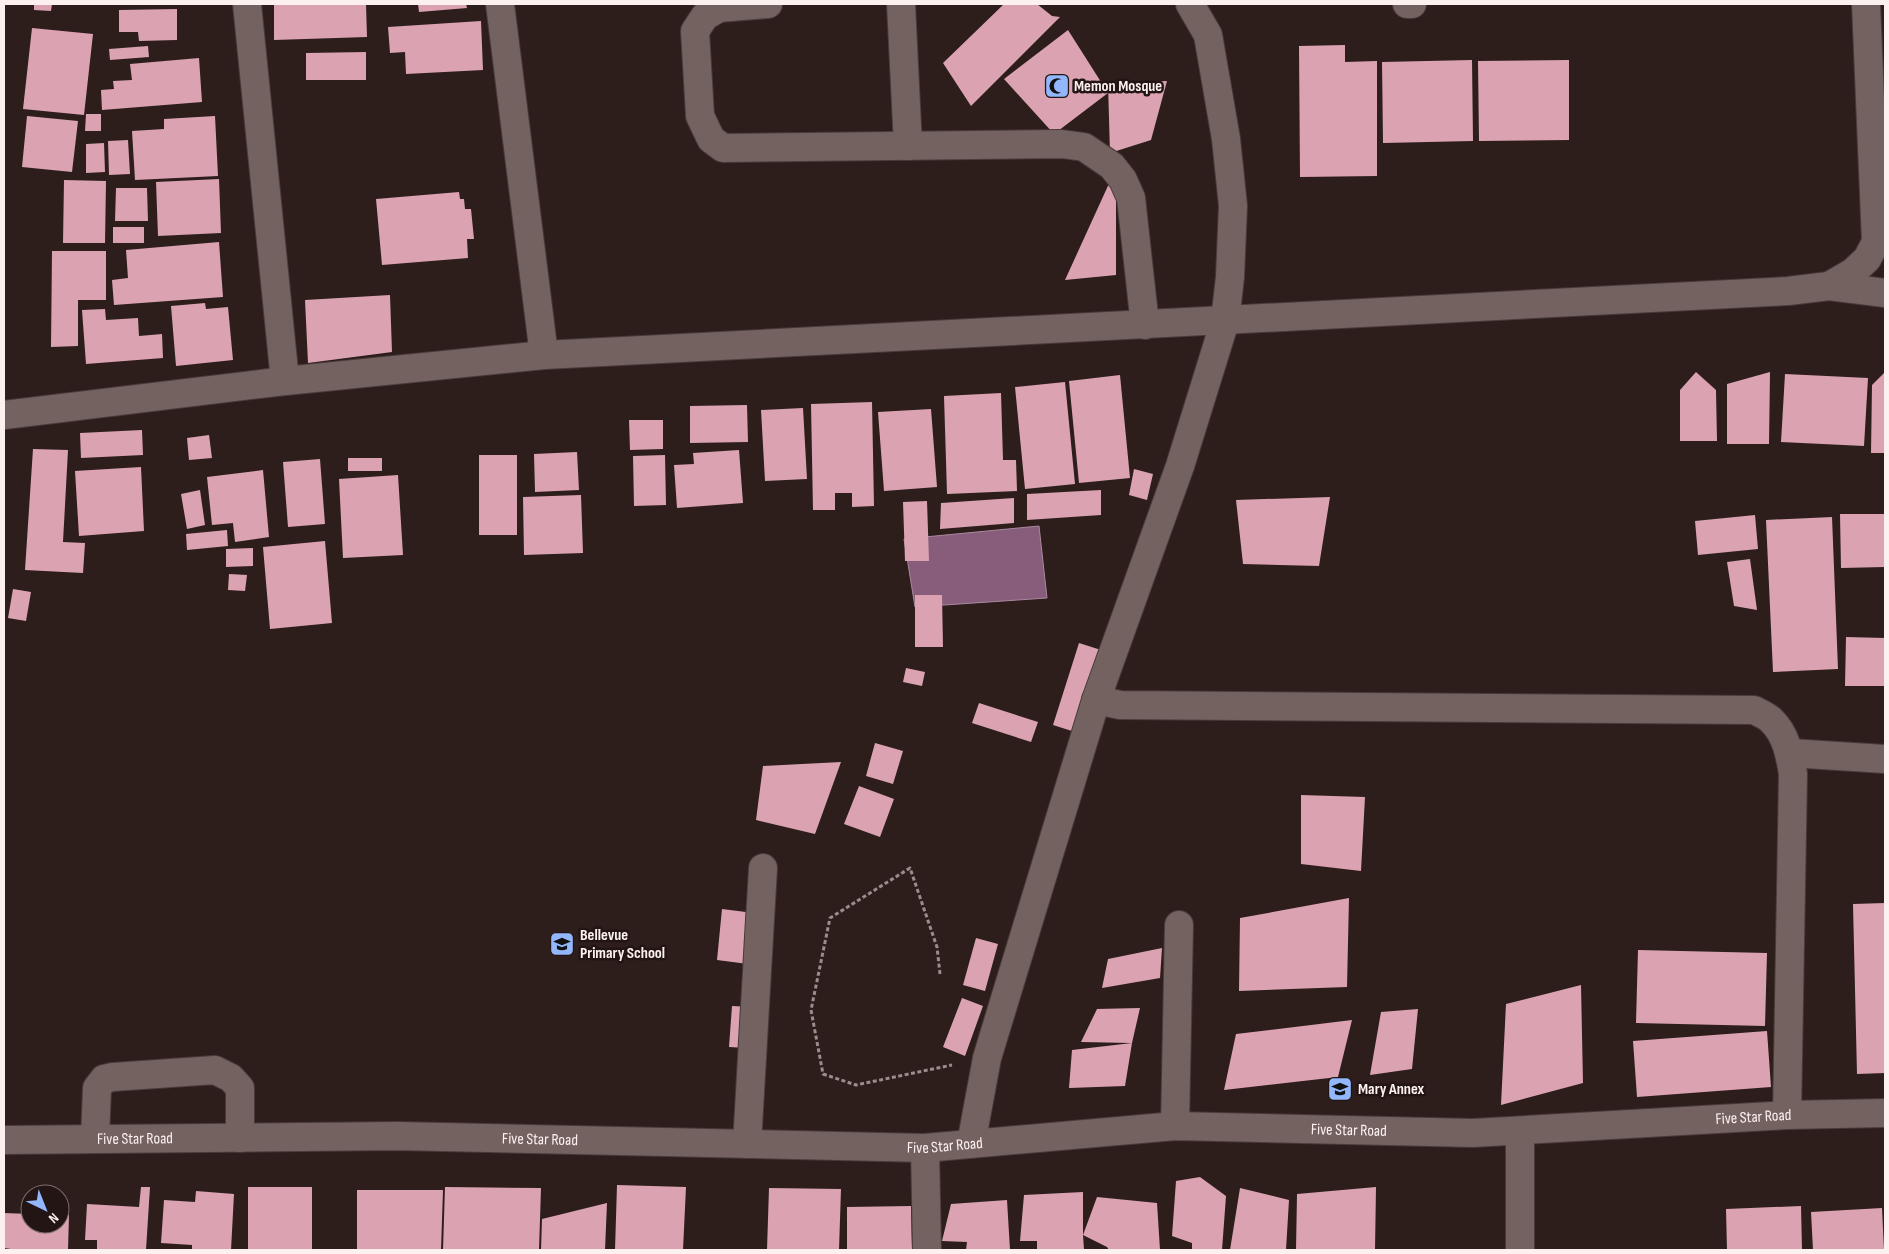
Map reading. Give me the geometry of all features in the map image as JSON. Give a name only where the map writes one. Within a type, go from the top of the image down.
[{"type":"street","points":[[248,4],[285,381]]},
{"type":"street","points":[[500,4],[544,355]]},
{"type":"street","points":[[768,4],[719,8],[706,16],[695,31],[700,116],[711,139],[723,148],[1062,144],[1084,147],[1112,166],[1123,180],[1131,198],[1145,325]]},
{"type":"street","points":[[901,4],[908,146]]},
{"type":"street","points":[[971,1144],[987,1058],[1096,700],[1180,466],[1225,321],[1230,277],[1233,206],[1226,139],[1208,35],[1190,4]]},
{"type":"street","points":[[1407,4],[1412,4]]},
{"type":"street","points":[[1829,286],[1853,272],[1867,259],[1876,242],[1866,4]]},
{"type":"street","points":[[4,415],[285,381],[544,355],[1778,292],[1829,286],[1885,293]]},
{"type":"street","points":[[1096,700],[1120,705],[1754,710],[1772,720],[1783,737],[1790,753],[1793,774],[1787,1115]]},
{"type":"street","points":[[1790,753],[1885,759]]},
{"type":"street","points":[[747,1144],[763,868]]},
{"type":"street","points":[[1175,1126],[1179,925]]},
{"type":"street","points":[[94,1139],[97,1088],[104,1080],[114,1077],[215,1070],[231,1078],[240,1088],[240,1138]]},
{"type":"street","name":"Five Star Road","points":[[4,1140],[397,1136],[925,1148],[1175,1126],[1472,1133],[1787,1115],[1885,1113]]},
{"type":"street","points":[[1520,1131],[1520,1250]]},
{"type":"street","points":[[925,1148],[927,1250]]},
{"type":"path","points":[[940,974],[938,947],[910,868],[830,918],[811,1010],[823,1074],[856,1085],[987,1058]]},
{"type":"shaded area","points":[[1039,526],[1047,598],[915,607],[904,539]]},
{"type":"building","points":[[34,4],[52,4],[51,11],[34,10]]},
{"type":"building","points":[[274,4],[366,4],[367,37],[274,40]]},
{"type":"building","points":[[418,4],[466,4],[467,8],[419,12]]},
{"type":"building","points":[[1004,4],[1037,4],[1052,16],[1060,17],[971,106],[943,63]]},
{"type":"building","points":[[177,9],[177,40],[139,41],[138,32],[119,32],[119,10]]},
{"type":"building","points":[[481,21],[483,70],[406,74],[405,52],[390,53],[388,27]]},
{"type":"building","points":[[32,28],[93,34],[84,115],[23,109]]},
{"type":"building","name":"Memon Mosque","points":[[1068,30],[1108,93],[1054,134],[1004,79]]},
{"type":"building","points":[[1345,45],[1345,62],[1377,61],[1377,176],[1300,177],[1299,46]]},
{"type":"building","points":[[148,46],[149,57],[110,60],[109,49]]},
{"type":"building","points":[[366,52],[366,80],[306,80],[306,53]]},
{"type":"building","points":[[199,58],[202,102],[102,110],[101,90],[114,89],[113,81],[132,80],[130,64]]},
{"type":"building","points":[[1472,60],[1473,141],[1383,143],[1382,62]]},
{"type":"building","points":[[1569,60],[1569,140],[1479,141],[1478,61]]},
{"type":"building","points":[[1167,81],[1151,140],[1110,153],[1108,84]]},
{"type":"building","points":[[86,114],[101,114],[101,131],[85,131]]},
{"type":"building","points":[[27,116],[78,121],[72,172],[22,167]]},
{"type":"building","points":[[215,116],[218,176],[135,180],[132,131],[164,129],[164,119]]},
{"type":"building","points":[[128,140],[130,174],[109,175],[108,141]]},
{"type":"building","points":[[104,143],[105,172],[86,173],[86,144]]},
{"type":"building","points":[[1112,177],[1116,199],[1116,275],[1065,280]]},
{"type":"building","points":[[219,179],[221,233],[158,236],[156,182]]},
{"type":"building","points":[[64,180],[106,181],[105,243],[63,243]]},
{"type":"building","points":[[116,188],[147,188],[148,221],[115,221]]},
{"type":"building","points":[[459,192],[460,199],[464,199],[465,209],[471,209],[474,239],[467,239],[468,258],[382,265],[376,199]]},
{"type":"building","points":[[113,227],[144,227],[144,243],[113,243]]},
{"type":"building","points":[[219,242],[223,297],[114,305],[112,280],[128,278],[126,250]]},
{"type":"building","points":[[52,251],[106,251],[106,300],[78,300],[78,346],[51,347]]},
{"type":"building","points":[[390,295],[392,352],[308,363],[305,300]]},
{"type":"building","points":[[205,303],[206,309],[228,307],[233,360],[176,366],[171,306]]},
{"type":"building","points":[[105,309],[106,320],[138,318],[139,336],[162,334],[163,358],[86,364],[82,310]]},
{"type":"building","points":[[1696,372],[1716,390],[1717,441],[1680,441],[1680,390]]},
{"type":"building","points":[[1770,372],[1769,444],[1727,444],[1727,384]]},
{"type":"building","points":[[1885,372],[1885,453],[1871,453],[1872,385]]},
{"type":"building","points":[[1785,374],[1868,378],[1864,446],[1781,442]]},
{"type":"building","points":[[1120,375],[1130,478],[1079,483],[1069,381]]},
{"type":"building","points":[[1065,382],[1075,484],[1025,489],[1015,387]]},
{"type":"building","points":[[1001,393],[1003,460],[1016,460],[1017,491],[947,494],[944,396]]},
{"type":"building","points":[[872,402],[874,506],[852,507],[852,493],[835,493],[835,510],[813,510],[811,404]]},
{"type":"building","points":[[747,405],[748,442],[690,443],[690,406]]},
{"type":"building","points":[[803,408],[807,479],[765,481],[761,410]]},
{"type":"building","points":[[931,409],[937,487],[884,491],[878,412]]},
{"type":"building","points":[[629,420],[663,420],[663,449],[630,450]]},
{"type":"building","points":[[142,430],[143,455],[81,458],[80,433]]},
{"type":"building","points":[[209,435],[212,458],[189,460],[187,438]]},
{"type":"building","points":[[33,449],[68,450],[63,542],[85,543],[83,573],[25,570]]},
{"type":"building","points":[[739,450],[743,503],[677,508],[674,465],[694,464],[693,453]]},
{"type":"building","points":[[577,452],[579,490],[535,492],[534,454]]},
{"type":"building","points":[[479,455],[517,455],[517,535],[479,535]]},
{"type":"building","points":[[665,455],[666,505],[634,506],[633,456]]},
{"type":"building","points":[[348,458],[382,458],[382,471],[348,471]]},
{"type":"building","points":[[320,459],[325,524],[288,527],[283,462]]},
{"type":"building","points":[[141,467],[144,531],[79,536],[75,471]]},
{"type":"building","points":[[1134,469],[1153,474],[1147,500],[1129,495]]},
{"type":"building","points":[[263,470],[269,537],[235,542],[233,523],[212,525],[207,477]]},
{"type":"building","points":[[398,475],[403,555],[343,558],[339,479]]},
{"type":"building","points":[[200,490],[205,525],[187,529],[181,494]]},
{"type":"building","points":[[1101,490],[1101,515],[1027,520],[1027,494]]},
{"type":"building","points":[[581,495],[583,553],[524,555],[523,497]]},
{"type":"building","points":[[1330,497],[1319,566],[1243,564],[1236,500]]},
{"type":"building","points":[[1014,498],[1014,523],[940,529],[941,503]]},
{"type":"building","points":[[927,501],[929,561],[905,561],[903,502]]},
{"type":"building","points":[[1840,514],[1885,514],[1885,567],[1841,568]]},
{"type":"building","points":[[1755,515],[1758,549],[1698,555],[1695,521]]},
{"type":"building","points":[[1832,517],[1838,669],[1773,672],[1766,520]]},
{"type":"building","points":[[227,530],[228,546],[187,550],[186,534]]},
{"type":"building","points":[[325,541],[332,623],[270,629],[263,547]]},
{"type":"building","points":[[253,548],[253,566],[226,567],[226,549]]},
{"type":"building","points":[[1750,559],[1757,610],[1734,606],[1727,562]]},
{"type":"building","points":[[229,574],[247,575],[245,591],[228,590]]},
{"type":"building","points":[[13,589],[31,592],[26,621],[8,618]]},
{"type":"building","points":[[915,595],[942,595],[943,647],[915,647]]},
{"type":"building","points":[[1846,637],[1885,638],[1885,686],[1845,686]]},
{"type":"building","points":[[1079,643],[1101,650],[1075,732],[1053,725]]},
{"type":"building","points":[[906,668],[925,672],[922,686],[903,682]]},
{"type":"building","points":[[979,703],[1038,722],[1031,742],[972,723]]},
{"type":"building","points":[[875,743],[903,751],[893,784],[866,776]]},
{"type":"building","points":[[841,762],[815,834],[756,820],[763,766]]},
{"type":"building","points":[[859,786],[894,799],[880,837],[844,824]]},
{"type":"building","points":[[1301,795],[1365,797],[1361,871],[1301,864]]},
{"type":"building","points":[[1349,898],[1347,987],[1239,991],[1240,918]]},
{"type":"building","points":[[1885,903],[1885,1073],[1857,1074],[1853,904]]},
{"type":"building","points":[[722,909],[754,913],[748,964],[717,960]]},
{"type":"building","points":[[976,938],[998,944],[985,991],[963,985]]},
{"type":"building","points":[[1162,948],[1160,978],[1102,988],[1108,959]]},
{"type":"building","points":[[1638,950],[1767,953],[1765,1026],[1636,1023]]},
{"type":"building","points":[[1581,985],[1583,1083],[1501,1105],[1506,1004]]},
{"type":"building","points":[[962,998],[983,1006],[965,1056],[943,1047]]},
{"type":"building","points":[[732,1006],[751,1007],[747,1048],[729,1047]]},
{"type":"building","points":[[1140,1008],[1132,1043],[1081,1042],[1097,1009]]},
{"type":"building","points":[[1418,1009],[1412,1069],[1370,1075],[1381,1012]]},
{"type":"building","points":[[1352,1020],[1338,1077],[1224,1090],[1236,1034]]},
{"type":"building","points":[[1767,1031],[1771,1087],[1637,1097],[1633,1041]]},
{"type":"building","points":[[1132,1043],[1125,1086],[1069,1088],[1072,1050]]},
{"type":"building","points":[[1200,1177],[1226,1196],[1222,1250],[1192,1250],[1192,1243],[1172,1236],[1176,1181]]},
{"type":"building","points":[[617,1185],[686,1187],[683,1250],[615,1250]]},
{"type":"building","points":[[141,1187],[150,1187],[146,1250],[97,1250],[97,1240],[85,1240],[87,1204],[139,1207]]},
{"type":"building","points":[[248,1187],[312,1187],[312,1250],[248,1250]]},
{"type":"building","points":[[445,1187],[541,1188],[539,1250],[443,1250]]},
{"type":"building","points":[[1376,1187],[1375,1250],[1296,1250],[1297,1194]]},
{"type":"building","points":[[769,1188],[841,1189],[839,1250],[767,1250]]},
{"type":"building","points":[[1240,1188],[1289,1200],[1286,1250],[1230,1250]]},
{"type":"building","points":[[357,1190],[443,1190],[441,1250],[357,1250]]},
{"type":"building","points":[[196,1191],[234,1194],[231,1250],[192,1250],[192,1245],[161,1243],[164,1200],[195,1202]]},
{"type":"building","points":[[1083,1192],[1084,1250],[1037,1250],[1037,1241],[1020,1241],[1024,1195]]},
{"type":"building","points":[[1097,1197],[1157,1203],[1160,1250],[1109,1250],[1107,1247],[1083,1235]]},
{"type":"building","points":[[1007,1200],[1010,1250],[966,1250],[967,1242],[942,1241],[951,1204]]},
{"type":"building","points":[[607,1203],[605,1250],[541,1250],[542,1219]]},
{"type":"building","points":[[911,1206],[912,1250],[847,1250],[847,1207]]},
{"type":"building","points":[[1801,1206],[1802,1250],[1727,1250],[1726,1209]]},
{"type":"building","points":[[1882,1208],[1884,1250],[1813,1250],[1811,1212]]},
{"type":"building","points":[[4,1213],[20,1214],[20,1234],[68,1234],[68,1250],[18,1250],[4,1248]]},
{"type":"place","name":"Memon Mosque","points":[[1057,86]]},
{"type":"place","name":"Bellevue Primary School","points":[[562,944]]},
{"type":"place","name":"Mary Annex","points":[[1340,1089]]}]
